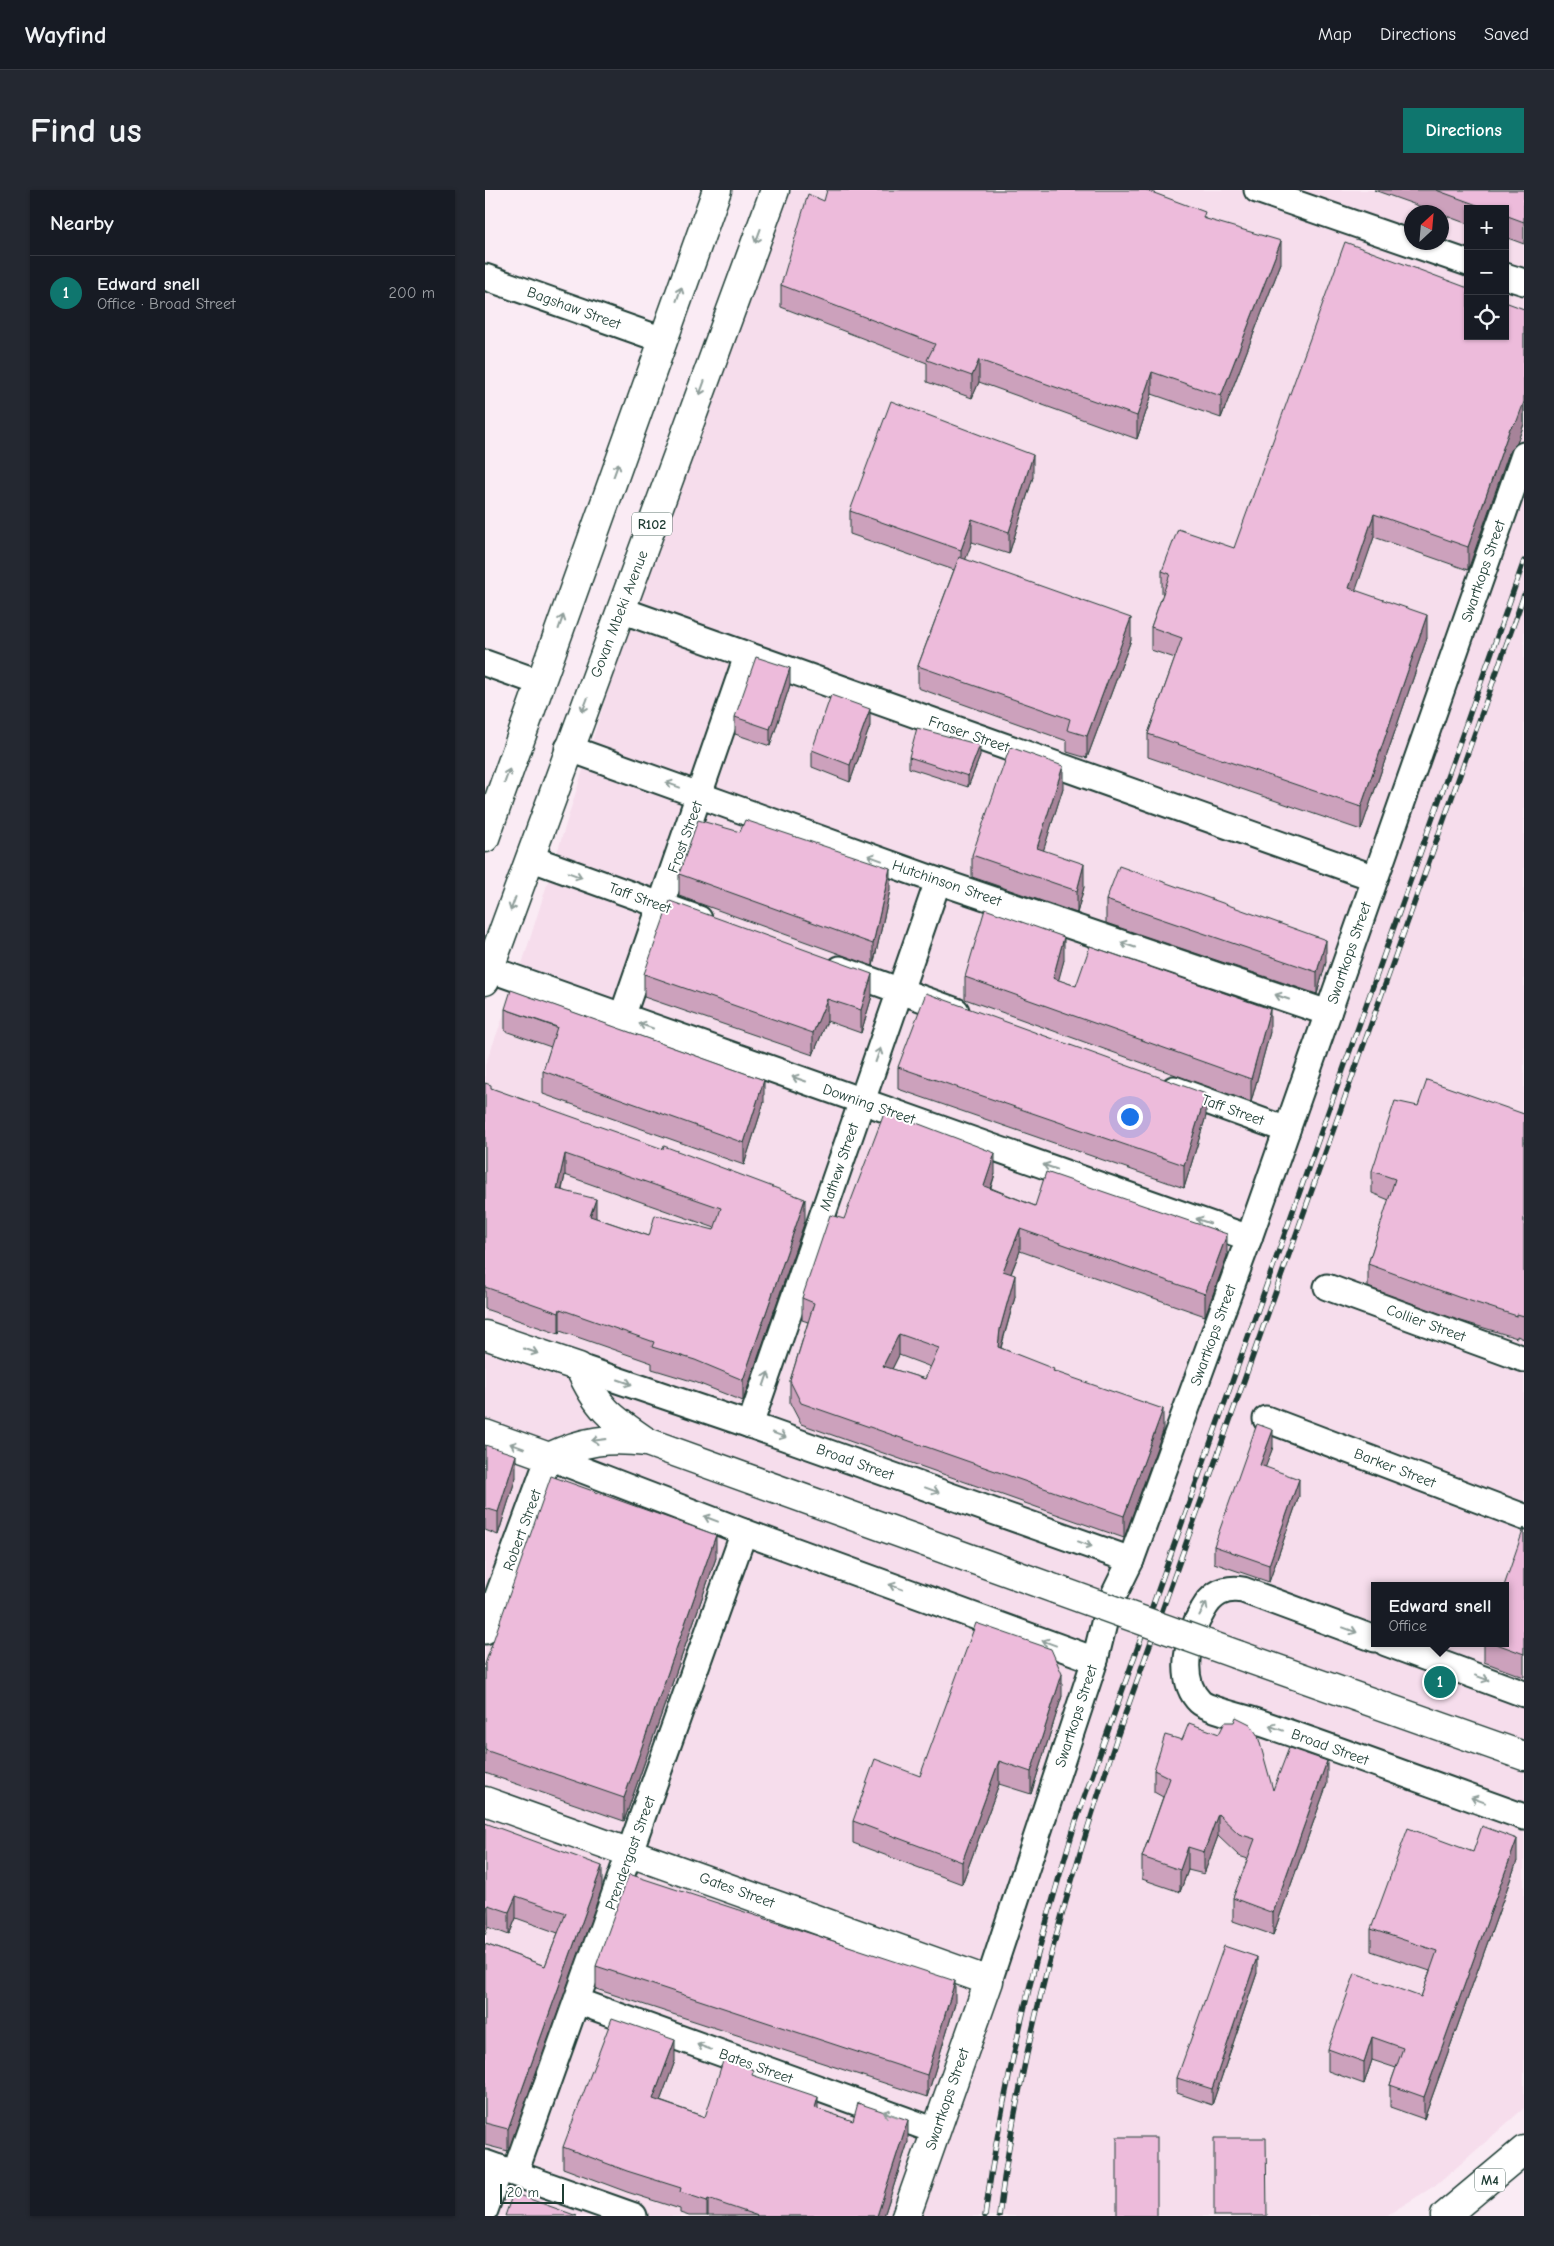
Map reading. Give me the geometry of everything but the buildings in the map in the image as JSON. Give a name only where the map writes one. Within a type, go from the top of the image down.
[{"type":"main road","points":[[485,838],[717,190]]},
{"type":"main road","name":"Govan Mbeki Avenue","points":[[487,975],[568,748],[621,610],[775,190]]},
{"type":"main road","name":"Broad Street","points":[[485,1335],[579,1367]]},
{"type":"main road","points":[[579,1367],[597,1402],[623,1426],[647,1442],[1524,1756]]},
{"type":"main road","points":[[485,1434],[549,1457],[572,1446],[602,1439],[647,1442]]},
{"type":"main road","name":"Gates Street","points":[[485,1800],[989,1981]]},
{"type":"main road","name":"Swartkops Street","points":[[906,2216],[989,1981]]},
{"type":"main road","name":"M4","points":[[1450,2212],[1524,2150]]},
{"type":"street","points":[[1257,190],[1464,262]]},
{"type":"street","name":"Bagshaw Street","points":[[485,276],[663,340]]},
{"type":"street","points":[[1509,277],[1524,282]]},
{"type":"street","name":"Swartkops Street","points":[[989,1981],[1095,1660],[1109,1607],[1131,1560],[1249,1238],[1524,455]]},
{"type":"street","name":"Fraser Street","points":[[621,610],[1375,878]]},
{"type":"street","name":"Frost Street","points":[[622,1017],[747,656]]},
{"type":"street","points":[[485,663],[541,683]]},
{"type":"street","name":"Hutchinson Street","points":[[568,748],[939,881],[1328,1013]]},
{"type":"street","name":"Taff Street","points":[[529,858],[725,928]]},
{"type":"street","name":"Mathew Street","points":[[750,1425],[815,1206],[862,1101],[939,881]]},
{"type":"street","points":[[817,961],[974,1017]]},
{"type":"street","name":"Downing Street","points":[[487,975],[622,1017],[1249,1238]]},
{"type":"street","name":"Taff Street","points":[[1149,1080],[1287,1130]]},
{"type":"street","name":"Collier Street","points":[[1327,1286],[1524,1359]]},
{"type":"street","name":"Broad Street","points":[[579,1367],[750,1425],[1131,1560]]},
{"type":"street","name":"Barker Street","points":[[1266,1419],[1524,1517]]},
{"type":"street","points":[[549,1457],[744,1532],[1095,1660]]},
{"type":"street","name":"Robert Street","points":[[485,1631],[549,1457]]},
{"type":"street","name":"Prendergast Street","points":[[485,2210],[500,2168],[577,2001],[744,1532]]},
{"type":"street","name":"Broad Street","points":[[1371,1638],[1243,1590],[1224,1590],[1215,1594],[1200,1614],[1188,1651],[1186,1668],[1188,1683],[1201,1703],[1524,1817]]},
{"type":"street","points":[[1398,1647],[1524,1694]]},
{"type":"street","name":"Bates Street","points":[[577,2001],[936,2130]]},
{"type":"street","points":[[500,2168],[634,2216]]},
{"type":"shaded area","points":[[789,190],[1524,190],[1524,2108],[1439,2183],[1386,2216],[485,2216],[485,1065],[517,980],[631,617]]},
{"type":"railway","points":[[985,2216],[1001,2115],[1022,2016],[1047,1918],[1076,1821],[1524,561]]},
{"type":"railway","points":[[999,2216],[1008,2155],[1031,2034],[1079,1855],[1117,1737],[1524,595]]},
{"type":"place","name":"Edward snell","points":[[1440,1682]]}]
